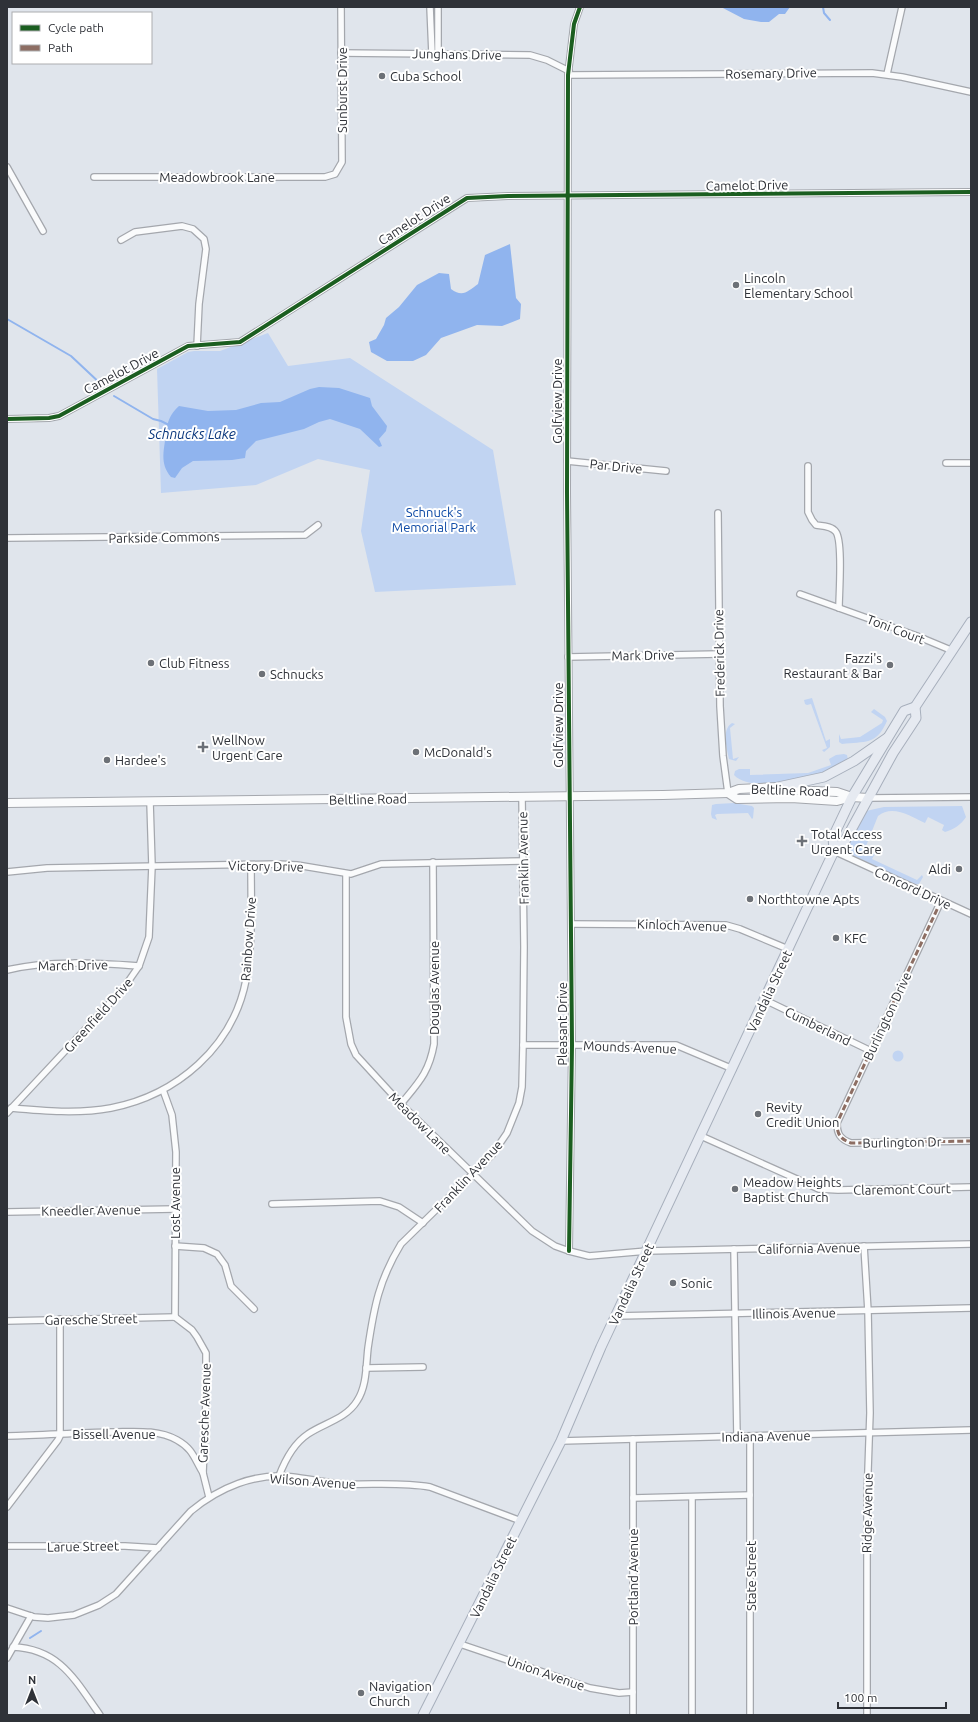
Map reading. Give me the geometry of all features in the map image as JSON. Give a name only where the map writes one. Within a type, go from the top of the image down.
[{"type":"main road","name":"Vandalia Street","points":[[834,851],[833,837],[852,797],[904,711],[915,707],[953,651],[968,632],[971,622]]},
{"type":"main road","name":"Vandalia Street","points":[[423,1715],[561,1441],[601,1347],[733,1069],[834,851],[845,841],[868,798],[916,718],[915,707]]},
{"type":"main road","points":[[778,787],[824,777],[850,763],[889,736]]},
{"type":"main road","name":"Beltline Road","points":[[7,803],[728,793],[739,789],[778,787],[788,790],[837,792],[852,797],[868,798]]},
{"type":"main road","name":"Beltline Road","points":[[728,793],[737,799],[785,798],[837,801],[852,797]]},
{"type":"street","name":"Sunburst Drive","points":[[337,171],[342,162],[341,7]]},
{"type":"street","points":[[430,7],[432,54]]},
{"type":"street","points":[[438,7],[438,54]]},
{"type":"street","name":"Golfview Drive","points":[[569,796],[567,461],[568,73],[574,24],[580,7]]},
{"type":"street","points":[[887,74],[902,7]]},
{"type":"street","name":"Junghans Drive","points":[[341,53],[530,55],[548,60],[568,73]]},
{"type":"street","name":"Rosemary Drive","points":[[568,73],[803,72],[887,74],[971,92]]},
{"type":"street","points":[[7,167],[43,231]]},
{"type":"street","name":"Meadowbrook Lane","points":[[94,177],[325,177],[330,176],[337,171]]},
{"type":"street","name":"Camelot Drive","points":[[7,419],[49,418],[59,416],[188,346],[240,342],[468,198],[971,192]]},
{"type":"street","points":[[121,240],[135,232],[182,226],[193,229],[204,239],[206,259],[199,304],[197,346]]},
{"type":"street","name":"Par Drive","points":[[567,461],[666,471]]},
{"type":"street","points":[[946,463],[971,463]]},
{"type":"street","points":[[808,466],[809,515],[816,525],[832,528],[838,536],[840,580],[839,608]]},
{"type":"street","name":"Frederick Drive","points":[[718,513],[718,654],[722,735],[728,793]]},
{"type":"street","name":"Parkside Commons","points":[[7,538],[305,535],[318,525]]},
{"type":"street","name":"Toni Court","points":[[800,594],[917,636],[953,651]]},
{"type":"street","name":"Mark Drive","points":[[568,657],[718,654]]},
{"type":"street","name":"Pleasant Drive","points":[[569,796],[572,1046],[570,1251]]},
{"type":"street","name":"Franklin Avenue","points":[[278,1476],[289,1455],[307,1435],[352,1408],[362,1392],[375,1305],[384,1275],[401,1244],[472,1174],[500,1144],[514,1119],[522,1087],[524,1045],[522,797]]},
{"type":"street","points":[[868,798],[971,797]]},
{"type":"street","name":"Greenfield Drive","points":[[9,1110],[124,989],[139,966],[145,951],[150,925],[152,866],[150,802]]},
{"type":"street","name":"Concord Drive","points":[[834,851],[971,914]]},
{"type":"street","name":"Victory Drive","points":[[7,872],[47,868],[297,865],[352,874],[381,864],[523,861]]},
{"type":"street","name":"Douglas Avenue","points":[[401,1104],[423,1078],[429,1066],[434,1044],[433,862]]},
{"type":"street","name":"Rainbow Drive","points":[[9,1110],[62,1111],[99,1109],[130,1104],[163,1090],[189,1073],[207,1057],[227,1030],[241,1000],[247,980],[251,865]]},
{"type":"street","name":"Meadow Lane","points":[[346,874],[346,1018],[347,1030],[356,1056],[401,1104],[532,1231],[555,1246],[589,1256],[647,1251]]},
{"type":"street","name":"Burlington Drive","points":[[837,1132],[838,1123],[941,901]]},
{"type":"street","name":"Kinloch Avenue","points":[[571,924],[726,925],[740,929],[788,949]]},
{"type":"street","name":"March Drive","points":[[7,970],[24,966],[74,964],[139,966]]},
{"type":"street","name":"Cumberland","points":[[765,1000],[871,1051]]},
{"type":"street","name":"Mounds Avenue","points":[[524,1045],[676,1046],[733,1069]]},
{"type":"street","name":"Lost Avenue","points":[[163,1090],[172,1116],[175,1134],[175,1317]]},
{"type":"street","name":"Burlington Dr","points":[[837,1132],[842,1140],[851,1143],[971,1141]]},
{"type":"street","name":"Claremont Court","points":[[701,1136],[819,1189],[838,1190],[971,1187]]},
{"type":"street","points":[[272,1204],[380,1201],[399,1207],[423,1223]]},
{"type":"street","name":"Kneedler Avenue","points":[[7,1212],[175,1208]]},
{"type":"street","name":"California Avenue","points":[[647,1251],[971,1244]]},
{"type":"street","points":[[175,1246],[204,1248],[216,1254],[225,1265],[231,1286],[254,1309]]},
{"type":"street","name":"Ridge Avenue","points":[[864,1246],[868,1311],[869,1433],[867,1499],[867,1715]]},
{"type":"street","points":[[734,1249],[737,1437]]},
{"type":"street","name":"Illinois Avenue","points":[[616,1316],[971,1308]]},
{"type":"street","name":"Garesche Street","points":[[7,1321],[175,1317]]},
{"type":"street","name":"Garesche Avenue","points":[[175,1317],[192,1330],[198,1337],[206,1353],[203,1473],[209,1497]]},
{"type":"street","points":[[7,1507],[58,1440],[60,1434],[60,1319]]},
{"type":"street","points":[[366,1368],[423,1367]]},
{"type":"street","name":"Indiana Avenue","points":[[561,1441],[971,1430]]},
{"type":"street","name":"Bissell Avenue","points":[[7,1436],[160,1433],[169,1436],[186,1446],[194,1455],[203,1473]]},
{"type":"street","name":"State Street","points":[[750,1436],[750,1715]]},
{"type":"street","name":"Portland Avenue","points":[[633,1439],[633,1715]]},
{"type":"street","name":"Wilson Avenue","points":[[7,1608],[31,1616],[60,1618],[74,1615],[99,1605],[116,1594],[191,1511],[209,1497],[223,1489],[249,1480],[278,1476],[341,1484],[400,1483],[418,1485],[430,1487],[521,1521]]},
{"type":"street","points":[[633,1498],[750,1495]]},
{"type":"street","points":[[692,1496],[692,1715]]},
{"type":"street","name":"Larue Street","points":[[7,1546],[125,1546],[158,1548]]},
{"type":"street","points":[[7,1658],[31,1616]]},
{"type":"street","name":"Union Avenue","points":[[460,1644],[590,1688],[611,1692],[633,1692]]},
{"type":"street","points":[[13,1647],[24,1647],[39,1651],[54,1658],[70,1672],[100,1715]]},
{"type":"green space","name":"Schnuck's Memorial Park","points":[[268,333],[288,366],[350,358],[493,450],[516,585],[375,592],[361,531],[370,470],[318,459],[256,485],[161,493],[157,369],[188,352],[220,351]]},
{"type":"green space","points":[[812,698],[826,741],[830,739],[830,747],[824,752],[822,750],[827,748],[811,704],[805,704],[804,700]]},
{"type":"green space","points":[[874,709],[885,717],[887,721],[879,735],[869,741],[842,744],[839,742],[839,734],[841,739],[860,737],[882,723],[883,720],[871,712]]},
{"type":"green space","points":[[732,723],[735,724],[730,728],[733,759],[739,757],[736,761],[729,759],[726,745],[727,730]]},
{"type":"green space","points":[[836,755],[847,755],[848,760],[831,770],[788,781],[763,784],[751,783],[741,780],[734,775],[735,771],[739,769],[750,769],[750,775],[808,773],[831,765],[829,759]]},
{"type":"green space","points":[[734,803],[752,806],[754,808],[753,818],[752,819],[748,813],[717,814],[715,815],[717,820],[712,818],[712,805]]},
{"type":"green space","points":[[962,806],[966,817],[957,826],[945,832],[942,830],[944,825],[928,817],[925,823],[902,812],[889,811],[878,816],[866,846],[869,851],[875,854],[872,859],[917,880],[922,875],[923,877],[919,884],[914,884],[850,854],[848,844],[866,811],[884,807]]},
{"type":"green space","points":[[898,1050],[902,1052],[904,1056],[902,1060],[898,1062],[894,1060],[892,1056],[894,1052]]},
{"type":"water","points":[[721,7],[790,7],[785,14],[779,14],[769,22],[761,22],[744,19]]},
{"type":"water","points":[[510,244],[516,298],[521,304],[520,319],[502,326],[477,325],[441,338],[426,355],[413,361],[387,361],[371,352],[369,342],[376,339],[384,325],[386,318],[399,307],[417,285],[439,273],[449,274],[451,289],[459,293],[468,291],[478,284],[485,255]]},
{"type":"water","name":"Schnucks Lake","points":[[319,387],[339,388],[370,398],[372,406],[387,426],[386,431],[379,439],[382,446],[379,447],[360,429],[330,419],[304,429],[256,441],[246,451],[245,458],[232,460],[193,461],[182,468],[175,478],[171,477],[168,473],[164,464],[166,431],[172,414],[179,406],[208,411],[236,410],[261,403],[280,402],[310,389]]},
{"type":"waterway","points":[[823,7],[824,13],[830,20]]},
{"type":"waterway","points":[[7,319],[71,356],[103,386]]},
{"type":"waterway","points":[[114,396],[153,419],[169,425]]},
{"type":"waterway","points":[[30,1638],[41,1631]]},
{"type":"marked path","points":[[941,901],[837,1123],[837,1127],[840,1136],[844,1140],[851,1143],[971,1141]]},
{"type":"cycle path","points":[[569,1251],[572,1045],[567,492],[568,75],[574,24],[580,7]]},
{"type":"cycle path","points":[[7,419],[49,418],[59,416],[188,346],[240,342],[467,198],[508,196],[971,192]]},
{"type":"place","name":"Cuba School","points":[[382,76]]},
{"type":"place","name":"Lincoln Elementary School","points":[[736,285]]},
{"type":"place","name":"Club Fitness","points":[[151,663]]},
{"type":"place","name":"Fazzi's Restaurant & Bar","points":[[890,665]]},
{"type":"place","name":"Schnucks","points":[[262,674]]},
{"type":"place","name":"WellNow Urgent Care","points":[[203,747]]},
{"type":"place","name":"McDonald's","points":[[416,752]]},
{"type":"place","name":"Hardee's","points":[[107,760]]},
{"type":"place","name":"Total Access Urgent Care","points":[[802,841]]},
{"type":"place","name":"Aldi","points":[[959,869]]},
{"type":"place","name":"Northtowne Apts","points":[[750,899]]},
{"type":"place","name":"KFC","points":[[836,938]]},
{"type":"place","name":"Revity Credit Union","points":[[758,1114]]},
{"type":"place","name":"Meadow Heights Baptist Church","points":[[735,1189]]},
{"type":"place","name":"Sonic","points":[[673,1283]]},
{"type":"place","name":"Navigation Church","points":[[361,1693]]}]
